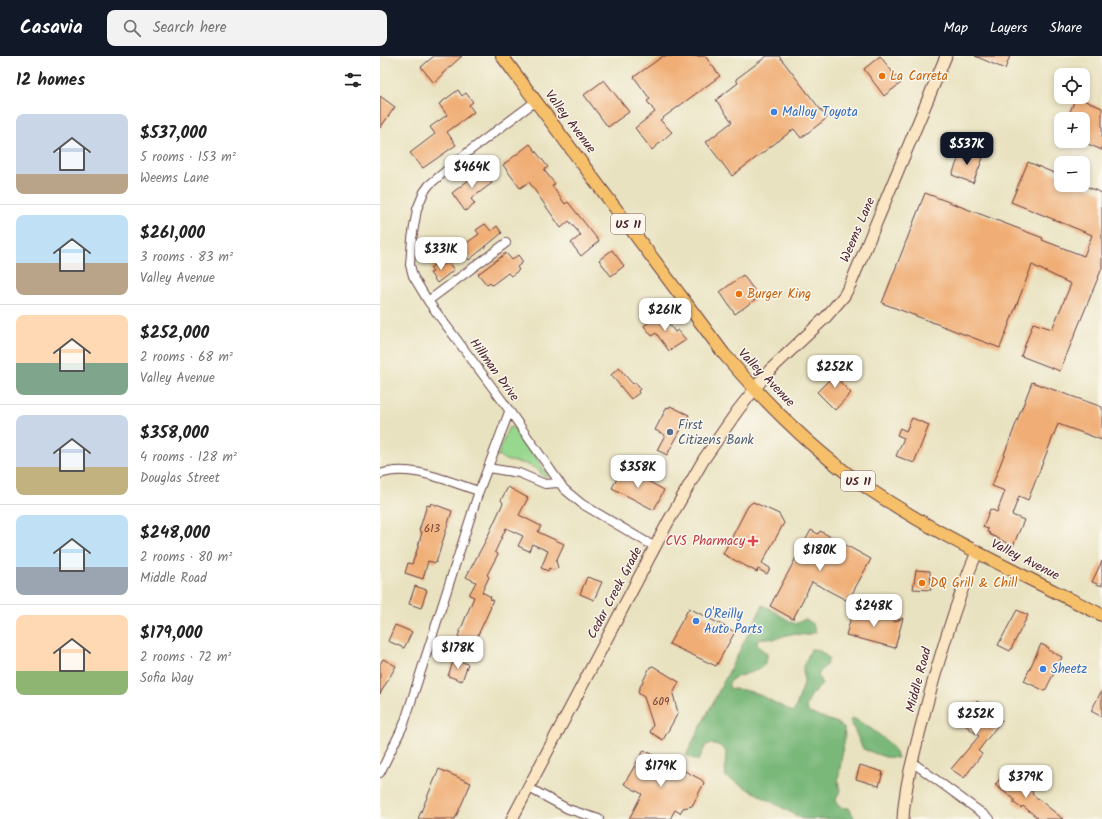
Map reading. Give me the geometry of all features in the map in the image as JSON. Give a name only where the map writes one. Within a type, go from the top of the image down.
[{"type":"main road","name":"Valley Avenue","points":[[502,56],[724,354],[756,389],[819,449],[859,482],[922,522],[977,552],[1102,615]]},
{"type":"main road","name":"Weems Lane","points":[[756,389],[778,362],[826,317],[844,296],[851,283],[946,56]]},
{"type":"main road","name":"Cedar Creek Grade","points":[[512,819],[655,547],[704,460],[738,410],[756,389]]},
{"type":"main road","name":"Middle Road","points":[[903,819],[912,762],[947,630],[961,590],[977,552]]},
{"type":"street","name":"Hillman Drive","points":[[380,773],[404,724],[479,491],[509,412],[417,286],[410,265],[417,209],[424,192],[429,185],[468,152],[536,100]]},
{"type":"street","points":[[428,301],[506,244]]},
{"type":"street","points":[[509,412],[558,483],[571,496],[655,547]]},
{"type":"street","points":[[488,468],[519,473],[545,484],[558,483]]},
{"type":"street","points":[[380,474],[392,471],[415,472],[479,491]]},
{"type":"street","points":[[912,762],[990,819]]},
{"type":"street","points":[[529,788],[568,809],[598,819]]},
{"type":"green space","points":[[511,427],[519,431],[547,474],[546,477],[540,474],[541,471],[526,464],[505,460],[499,455],[497,457],[508,428]]},
{"type":"green space","points":[[763,605],[795,624],[805,619],[812,623],[816,632],[807,635],[790,634],[775,639],[764,638],[758,640],[757,645],[767,654],[764,665],[755,671],[732,679],[728,685],[732,689],[749,691],[757,694],[794,712],[804,684],[803,667],[811,649],[823,653],[829,659],[818,676],[822,684],[811,696],[806,707],[809,713],[838,723],[844,728],[845,737],[838,781],[840,791],[836,800],[839,807],[849,808],[855,819],[803,819],[726,777],[726,752],[722,747],[717,745],[706,745],[698,761],[686,755]]},
{"type":"green space","points":[[853,718],[866,725],[886,740],[896,752],[898,758],[885,757],[863,749],[850,720]]},
{"type":"building","points":[[434,56],[462,56],[434,83],[421,67]]},
{"type":"building","points":[[663,56],[705,56],[720,76],[660,120],[672,132],[652,150],[635,128],[655,112],[647,101],[650,99],[634,77]]},
{"type":"building","name":"Malloy Toyota","points":[[767,56],[779,56],[827,118],[801,138],[794,129],[732,176],[706,142],[732,122],[716,100],[738,83],[736,79]]},
{"type":"building","name":"La Carreta","points":[[880,56],[901,83],[884,96],[864,69]]},
{"type":"building","points":[[975,56],[1010,56],[1005,69]]},
{"type":"building","points":[[604,80],[629,112],[608,127],[584,95]]},
{"type":"building","points":[[458,90],[462,96],[466,93],[473,102],[469,105],[474,112],[447,132],[456,145],[423,168],[410,153],[435,134],[430,127],[447,115],[439,104]]},
{"type":"building","points":[[380,96],[395,107],[380,128]]},
{"type":"building","points":[[1090,103],[1102,108],[1102,150],[1090,145],[1090,112],[1070,112],[1073,104]]},
{"type":"building","points":[[530,144],[548,167],[544,170],[555,184],[552,186],[565,204],[568,202],[599,241],[581,256],[571,243],[581,235],[569,221],[561,228],[529,182],[520,188],[503,165]]},
{"type":"building","points":[[962,149],[983,158],[973,183],[952,175]]},
{"type":"building","points":[[1028,162],[1054,173],[1054,192],[1090,192],[1090,188],[1102,193],[1102,268],[1060,371],[1021,356],[1033,323],[1052,329],[1071,284],[1032,265],[1000,348],[882,303],[925,193],[1043,238],[1042,240],[1084,256],[1092,235],[1011,202]]},
{"type":"building","points":[[480,168],[492,183],[471,199],[475,204],[465,211],[452,193],[470,179],[468,177]]},
{"type":"building","points":[[485,224],[491,231],[497,226],[502,233],[469,260],[460,248],[479,234],[476,230]]},
{"type":"building","points":[[612,250],[624,266],[611,276],[599,260]]},
{"type":"building","points":[[506,253],[512,260],[518,255],[523,262],[517,267],[519,270],[511,276],[508,273],[492,285],[490,283],[487,285],[478,274]]},
{"type":"building","points":[[440,261],[442,265],[448,262],[454,270],[437,283],[430,273],[433,272],[430,268]]},
{"type":"building","name":"Burger King","points":[[743,275],[759,297],[735,314],[720,292]]},
{"type":"building","points":[[661,313],[675,332],[678,330],[686,340],[669,351],[656,333],[652,336],[644,326]]},
{"type":"building","points":[[837,366],[847,375],[840,382],[851,393],[835,410],[817,392],[832,377],[829,374]]},
{"type":"building","points":[[619,368],[633,384],[635,382],[640,389],[638,391],[639,393],[631,399],[611,375]]},
{"type":"building","points":[[1032,382],[1102,407],[1102,440],[1058,424],[1028,500],[1019,496],[1012,515],[1024,520],[1013,546],[989,534],[990,533],[987,532],[988,529],[983,527],[990,509],[997,512],[1005,491],[992,486]]},
{"type":"building","name":"First Citizens Bank","points":[[670,406],[689,415],[667,455],[657,450],[665,435],[655,430],[667,407],[669,408]]},
{"type":"building","points":[[912,418],[929,425],[914,463],[896,456],[904,438],[897,435],[900,428],[906,431]]},
{"type":"building","points":[[623,467],[664,490],[654,510],[612,488]]},
{"type":"building","points":[[508,487],[528,498],[519,515],[541,526],[538,532],[564,544],[556,561],[558,568],[553,570],[549,568],[548,571],[541,568],[548,551],[532,544],[529,551],[518,546],[523,536],[506,528],[495,552],[498,554],[487,575],[489,577],[482,592],[491,597],[490,599],[493,600],[477,637],[481,642],[477,650],[475,648],[473,651],[460,644],[462,639],[458,636],[474,597],[469,595],[476,582],[466,577],[486,540],[503,503],[501,500]]},
{"type":"building","name":"CVS Pharmacy","points":[[753,502],[779,514],[784,523],[762,563],[770,568],[767,574],[758,569],[757,572],[723,554],[748,506]]},
{"type":"building","points":[[431,503],[452,511],[436,563],[428,561],[423,579],[405,573],[408,563],[412,564],[422,532],[419,531],[427,505],[430,506]]},
{"type":"building","points":[[811,530],[818,534],[820,531],[871,559],[848,601],[812,582],[793,619],[770,606]]},
{"type":"building","points":[[1102,561],[1102,586],[1092,582]]},
{"type":"building","name":"DQ Grill & Chill","points":[[916,570],[930,571],[931,590],[913,589]]},
{"type":"building","points":[[587,577],[602,582],[594,600],[580,594]]},
{"type":"building","points":[[415,586],[427,590],[421,608],[409,604]]},
{"type":"building","points":[[856,600],[868,615],[874,613],[877,617],[883,615],[886,619],[891,617],[895,622],[903,618],[895,648],[846,635]]},
{"type":"building","points":[[689,608],[735,632],[716,666],[669,644]]},
{"type":"building","points":[[1017,610],[1028,615],[1010,651],[998,645]]},
{"type":"building","points":[[395,625],[412,632],[404,648],[388,641]]},
{"type":"building","name":"Sheetz","points":[[1041,644],[1049,648],[1048,650],[1062,657],[1045,691],[1024,681]]},
{"type":"building","points":[[383,659],[396,666],[380,694],[380,664]]},
{"type":"building","points":[[454,659],[468,664],[462,681],[448,676]]},
{"type":"building","points":[[653,666],[679,682],[673,694],[678,713],[663,740],[650,732],[653,725],[644,697],[639,694],[638,691],[650,667]]},
{"type":"building","points":[[1102,690],[1102,717],[1091,711]]},
{"type":"building","points":[[977,701],[1002,720],[978,751],[982,754],[964,778],[951,769],[979,736],[961,722]]},
{"type":"building","points":[[644,750],[667,762],[668,765],[679,771],[683,770],[702,780],[704,783],[692,806],[683,808],[680,813],[675,810],[670,819],[629,819],[642,794],[624,784]]},
{"type":"building","points":[[860,765],[883,772],[879,786],[856,779]]},
{"type":"building","points":[[439,769],[471,783],[455,819],[418,819]]},
{"type":"building","points":[[1004,774],[1033,792],[1032,794],[1063,819],[1039,819],[1023,806],[1021,808],[1014,803],[1014,799],[995,785]]},
{"type":"place","name":"La Carreta","points":[[882,76]]},
{"type":"place","name":"Malloy Toyota","points":[[774,112]]},
{"type":"place","name":"Burger King","points":[[739,294]]},
{"type":"place","name":"First Citizens Bank","points":[[670,432]]},
{"type":"place","name":"CVS Pharmacy","points":[[753,541]]},
{"type":"place","name":"DQ Grill & Chill","points":[[922,583]]},
{"type":"place","name":"O'Reilly Auto Parts","points":[[696,621]]},
{"type":"place","name":"Sheetz","points":[[1043,669]]}]
